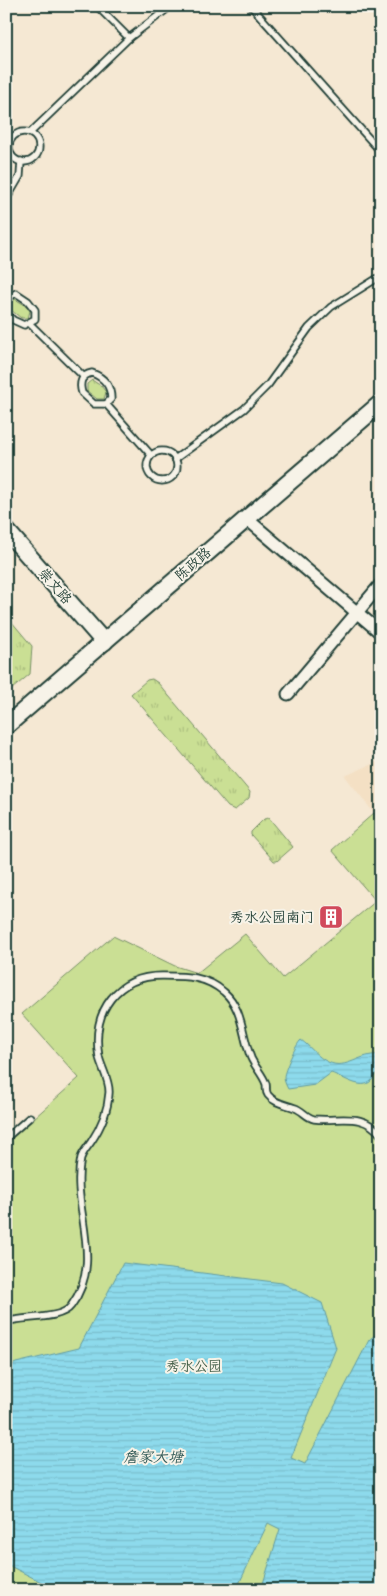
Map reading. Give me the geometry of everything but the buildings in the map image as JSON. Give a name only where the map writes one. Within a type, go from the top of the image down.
[{"type":"street","name":"陈政路","points":[[6,726],[381,403]]},
{"type":"street","points":[[246,519],[381,633]]},
{"type":"street","name":"崇文路","points":[[6,530],[104,642]]},
{"type":"street","points":[[288,694],[381,584]]},
{"type":"lane","points":[[97,6],[129,38]]},
{"type":"lane","points":[[30,133],[129,38],[171,6]]},
{"type":"lane","points":[[251,6],[381,152]]},
{"type":"lane","points":[[19,132],[30,133],[38,140],[40,147],[38,154],[33,159],[21,161],[13,157],[10,143],[13,136],[19,132]]},
{"type":"lane","points":[[6,200],[20,176],[21,161]]},
{"type":"lane","points":[[176,459],[244,409],[268,385],[309,328],[332,307],[381,276]]},
{"type":"lane","points":[[7,297],[16,293],[31,304],[35,310],[35,319],[30,324]]},
{"type":"lane","points":[[6,313],[18,324],[30,324],[84,377]]},
{"type":"lane","points":[[92,373],[108,384],[111,390],[111,399],[106,404],[94,404],[82,393],[81,381],[84,377],[92,373]]},
{"type":"lane","points":[[106,404],[151,455]]},
{"type":"lane","points":[[164,450],[176,459],[177,466],[170,478],[156,480],[147,469],[147,462],[151,455],[157,451],[164,450]]},
{"type":"lane","points":[[6,1322],[58,1314],[70,1308],[82,1284],[86,1268],[88,1238],[79,1185],[82,1158],[105,1117],[109,1095],[109,1087],[98,1049],[101,1021],[106,1006],[113,994],[129,983],[152,976],[184,975],[201,978],[224,991],[232,1001],[244,1028],[250,1056],[266,1083],[269,1096],[275,1101],[296,1108],[312,1119],[348,1119],[370,1123],[381,1134]]},
{"type":"lane","points":[[6,1138],[30,1118]]},
{"type":"shaded area","points":[[381,760],[381,822],[345,776]]},
{"type":"green space","points":[[15,299],[25,305],[30,311],[28,318],[21,318],[11,310],[11,303]]},
{"type":"green space","points":[[92,380],[106,392],[104,399],[97,399],[87,391],[87,384]]},
{"type":"green space","points":[[6,615],[32,646],[30,674],[6,694]]},
{"type":"green space","points":[[152,679],[158,683],[250,792],[249,798],[235,810],[228,807],[131,694],[147,680]]},
{"type":"green space","name":"秀水公园","points":[[374,813],[381,822],[381,1590],[6,1590],[6,1143],[79,1078],[22,1014],[113,936],[175,966],[197,973],[245,934],[283,978],[376,901],[332,850]]},
{"type":"green space","points":[[269,818],[293,847],[277,861],[274,861],[251,835],[251,832],[264,819]]},
{"type":"water","points":[[301,1040],[328,1062],[335,1064],[348,1063],[373,1055],[381,1055],[381,1061],[374,1077],[365,1084],[354,1083],[331,1073],[315,1085],[288,1089],[284,1077],[293,1052]]},
{"type":"water","name":"詹家大塘","points":[[123,1263],[282,1283],[322,1303],[336,1348],[291,1458],[305,1464],[369,1340],[381,1330],[381,1590],[261,1590],[280,1529],[268,1523],[236,1590],[57,1590],[6,1564],[6,1368],[16,1363],[79,1348]]},
{"type":"place","name":"秀水公园南门","points":[[331,917]]}]
